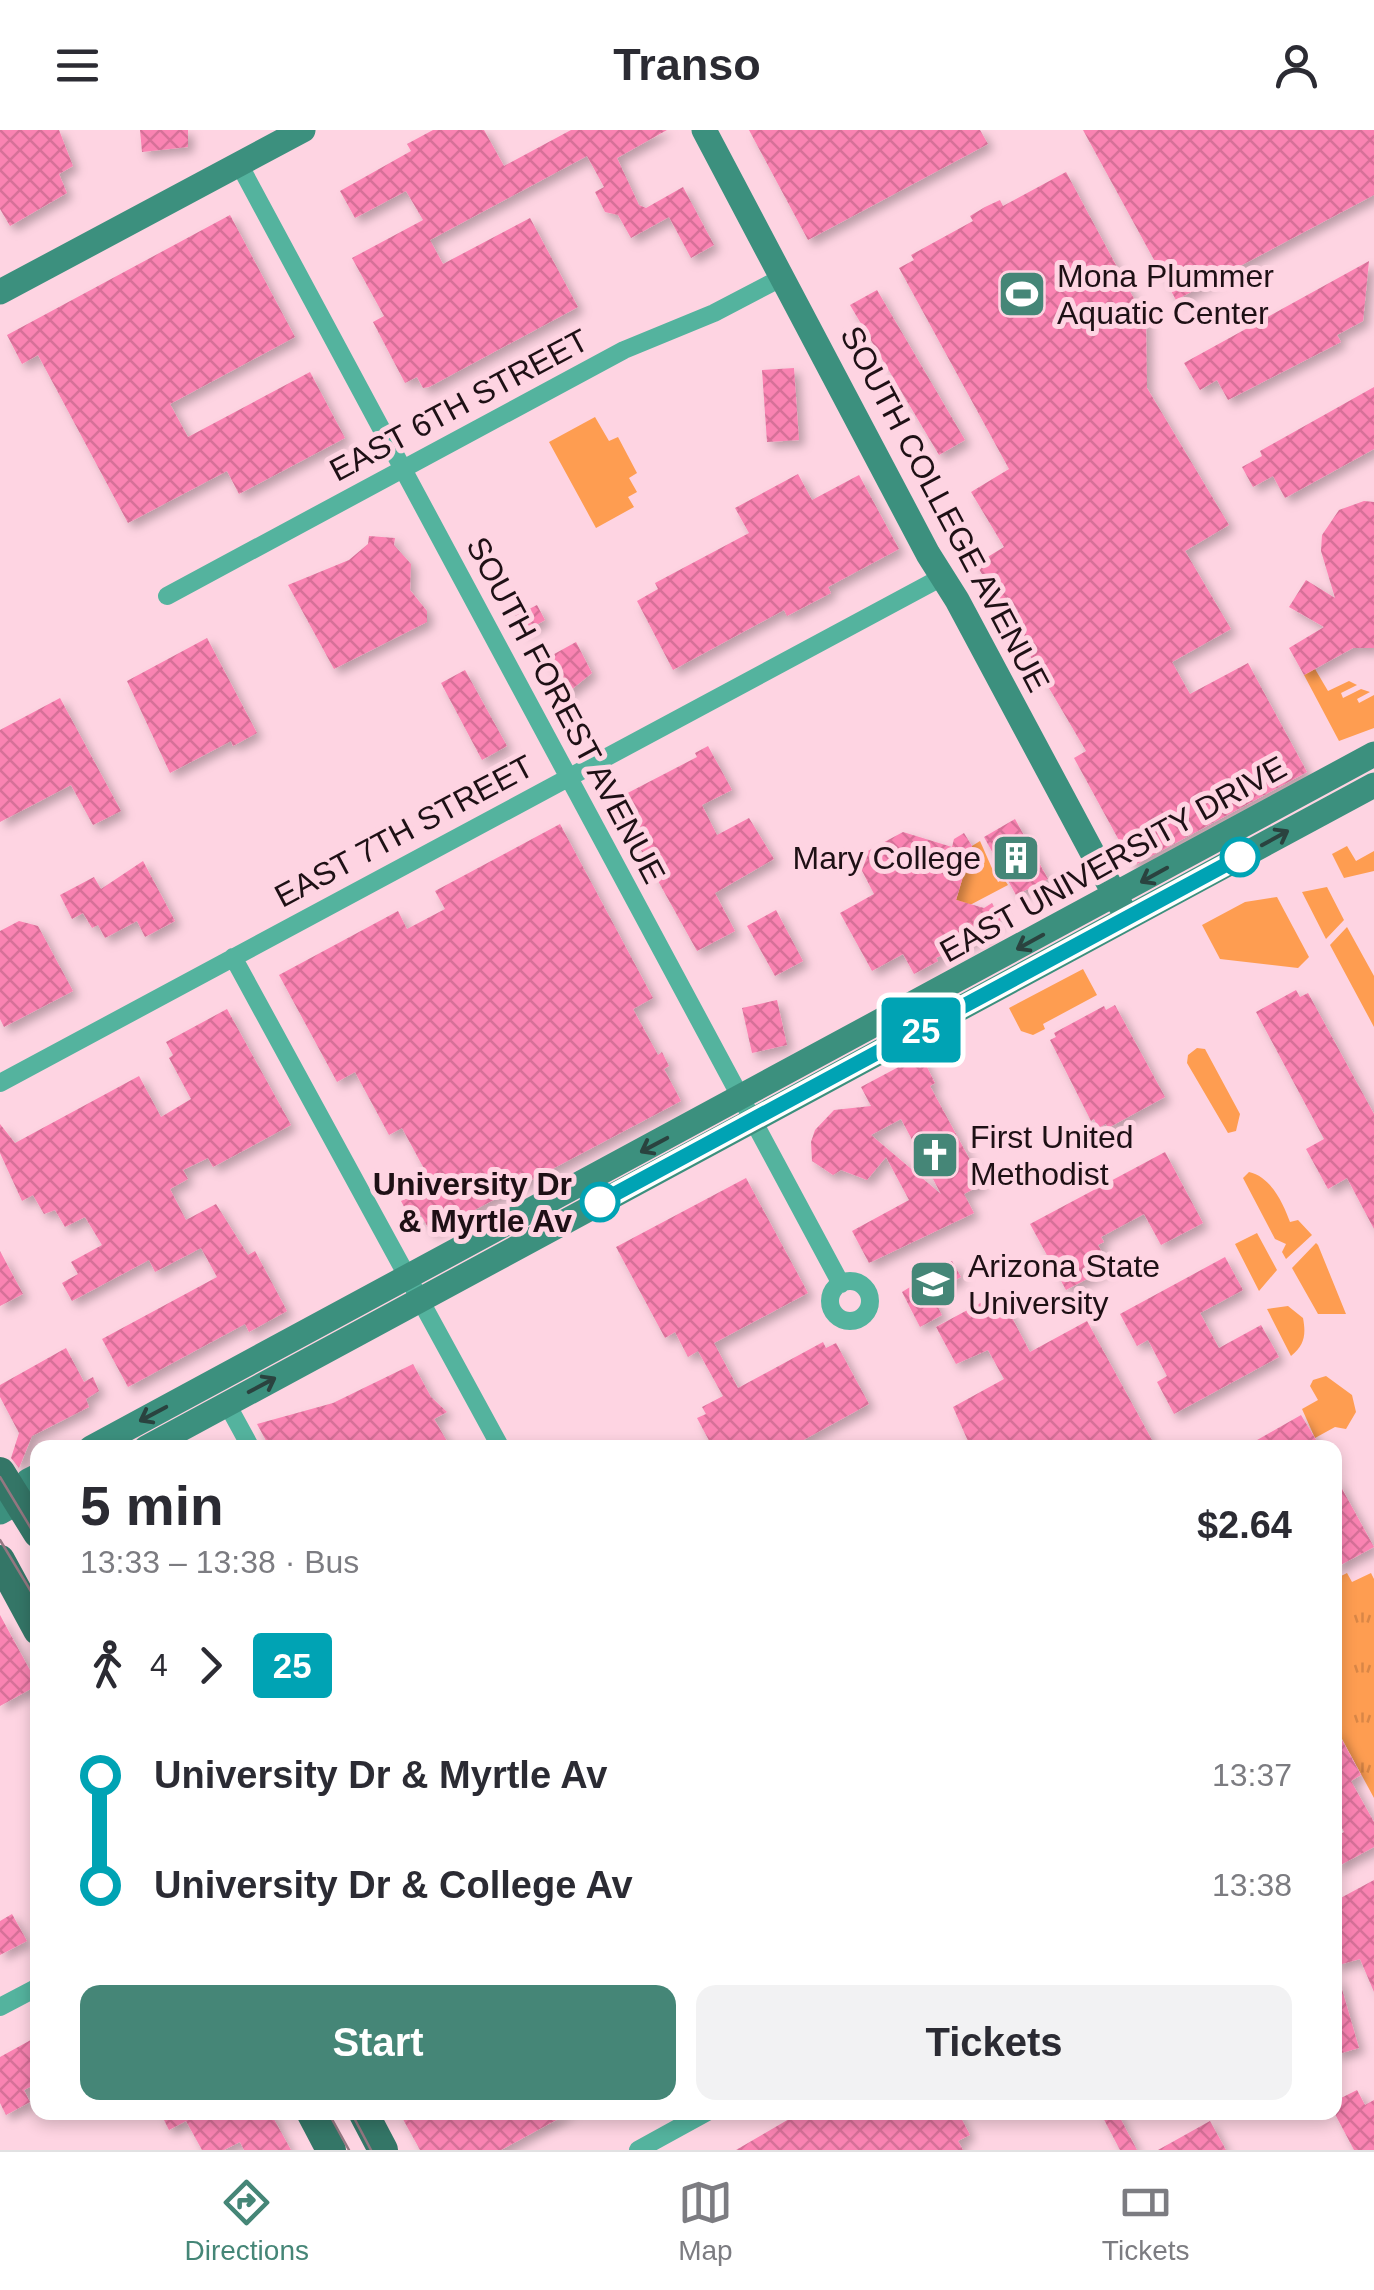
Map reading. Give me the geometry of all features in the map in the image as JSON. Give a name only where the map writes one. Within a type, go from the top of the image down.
[{"type":"main road","points":[[0,292],[303,130]]},
{"type":"main road","name":"SOUTH COLLEGE AVENUE","points":[[704,130],[921,542],[944,576],[1122,907]]},
{"type":"main road","name":"EAST UNIVERSITY DRIVE","points":[[1122,907],[1374,754]]},
{"type":"main road","points":[[1332,777],[1346,800]]},
{"type":"main road","name":"EAST UNIVERSITY DRIVE","points":[[161,1440],[420,1300],[746,1110],[1122,907],[1374,785]]},
{"type":"main road","name":"EAST UNIVERSITY DRIVE","points":[[106,1440],[408,1277],[746,1110]]},
{"type":"main road","points":[[0,1472],[18,1506]]},
{"type":"main road","points":[[18,1506],[30,1481]]},
{"type":"main road","points":[[0,1560],[30,1615]]},
{"type":"main road","points":[[315,2120],[331,2150]]},
{"type":"main road","points":[[367,2120],[383,2150]]},
{"type":"street","name":"SOUTH FOREST AVENUE","points":[[239,164],[841,1284]]},
{"type":"street","name":"EAST 6TH STREET","points":[[167,596],[624,350],[714,313],[783,277]]},
{"type":"street","name":"EAST 7TH STREET","points":[[0,1083],[944,576]]},
{"type":"street","points":[[233,958],[497,1440]]},
{"type":"street","points":[[227,1404],[247,1440]]},
{"type":"street","points":[[0,2007],[30,1990]]},
{"type":"street","points":[[638,2150],[692,2120]]},
{"type":"green space","points":[[595,417],[609,441],[618,437],[637,473],[629,478],[637,492],[628,497],[634,507],[596,528],[549,442]]},
{"type":"green space","points":[[1315,669],[1328,691],[1349,681],[1357,685],[1341,693],[1343,698],[1361,689],[1370,692],[1357,699],[1359,703],[1374,695],[1374,728],[1339,741],[1304,675]]},
{"type":"green space","points":[[980,841],[998,882],[1004,879],[1008,885],[970,905],[956,900],[972,846]]},
{"type":"green space","points":[[1347,846],[1356,861],[1374,851],[1374,871],[1344,878],[1332,854]]},
{"type":"green space","points":[[1327,887],[1344,920],[1326,939],[1302,892]]},
{"type":"green space","points":[[1277,897],[1309,957],[1298,968],[1220,959],[1202,925],[1245,902]]},
{"type":"green space","points":[[1347,927],[1374,976],[1374,1027],[1330,945]]},
{"type":"green space","points":[[1083,969],[1097,995],[1043,1024],[1045,1029],[1033,1035],[1021,1031],[1009,1008]]},
{"type":"green space","points":[[1197,1048],[1205,1049],[1240,1114],[1236,1131],[1228,1133],[1187,1063],[1188,1055]]},
{"type":"green space","points":[[1249,1172],[1270,1186],[1290,1222],[1298,1220],[1312,1235],[1286,1259],[1282,1252],[1286,1244],[1275,1239],[1243,1178]]},
{"type":"green space","points":[[1257,1233],[1277,1270],[1259,1291],[1235,1244]]},
{"type":"green space","points":[[1316,1243],[1346,1314],[1318,1314],[1292,1268]]},
{"type":"green space","points":[[1288,1306],[1303,1318],[1304,1329],[1302,1343],[1291,1356],[1267,1309]]},
{"type":"green space","points":[[1326,1376],[1352,1395],[1356,1412],[1346,1429],[1335,1427],[1315,1438],[1302,1409],[1318,1400],[1310,1386],[1313,1380]]},
{"type":"green space","points":[[1347,1573],[1352,1582],[1371,1573],[1374,1579],[1374,1798],[1342,1739],[1342,1576]]},
{"type":"building","points":[[0,130],[59,130],[73,166],[59,174],[67,193],[10,226],[0,209]]},
{"type":"building","points":[[140,130],[188,130],[188,147],[142,152]]},
{"type":"building","points":[[433,130],[484,130],[504,166],[571,130],[667,130],[617,158],[639,205],[646,208],[683,187],[714,245],[691,258],[669,217],[631,238],[618,215],[605,212],[595,192],[604,187],[587,156],[430,240],[443,264],[530,218],[578,307],[429,387],[423,388],[417,377],[405,383],[373,322],[384,316],[352,258],[423,220],[406,191],[355,218],[340,191],[411,151],[407,144]]},
{"type":"building","points":[[749,130],[980,130],[988,144],[808,240]]},
{"type":"building","points":[[1083,130],[1374,130],[1374,195],[1176,300]]},
{"type":"building","points":[[1066,172],[1146,321],[1147,388],[1229,525],[1185,551],[1231,629],[1172,662],[1190,694],[1248,663],[1307,772],[1133,866],[1074,758],[1086,751],[976,564],[1004,547],[971,492],[1009,469],[899,268],[914,260],[911,255],[973,221],[970,216],[985,207],[1000,200],[1003,206]]},
{"type":"building","points":[[230,215],[295,337],[170,404],[188,437],[310,372],[345,438],[239,494],[227,471],[128,523],[38,355],[22,364],[7,335]]},
{"type":"building","points":[[1369,261],[1363,321],[1337,335],[1341,342],[1228,400],[1217,380],[1200,390],[1184,363]]},
{"type":"building","points":[[877,290],[965,440],[939,455],[850,305]]},
{"type":"building","points":[[794,368],[799,440],[767,442],[762,370]]},
{"type":"building","points":[[1374,387],[1374,449],[1285,498],[1273,476],[1253,487],[1242,467],[1262,456],[1260,451]]},
{"type":"building","points":[[798,474],[812,500],[859,475],[899,549],[828,587],[831,593],[787,616],[784,610],[673,670],[637,601],[658,589],[655,583],[749,533],[735,508]]},
{"type":"building","points":[[1364,501],[1374,502],[1374,648],[1353,648],[1304,675],[1289,648],[1324,627],[1289,607],[1306,580],[1335,598],[1321,551],[1322,535],[1339,510]]},
{"type":"building","points":[[369,536],[395,538],[394,545],[411,564],[410,590],[427,611],[427,622],[334,669],[288,585],[349,560],[368,544]]},
{"type":"building","points":[[537,605],[545,620],[524,632],[515,616]]},
{"type":"building","points":[[207,638],[257,733],[233,746],[231,741],[170,773],[127,681]]},
{"type":"building","points":[[576,642],[592,673],[566,694],[547,658]]},
{"type":"building","points":[[465,670],[507,746],[482,760],[441,683]]},
{"type":"building","points":[[60,698],[121,811],[93,825],[71,785],[0,822],[0,730]]},
{"type":"building","points":[[708,746],[732,790],[702,805],[717,835],[749,818],[774,859],[715,893],[735,931],[697,951],[617,807],[622,804],[618,798],[697,757],[695,753]]},
{"type":"building","name":"Mary College","points":[[1015,819],[1048,879],[1016,895],[984,837]]},
{"type":"building","points":[[560,824],[653,998],[633,1009],[658,1055],[662,1052],[669,1066],[664,1069],[681,1101],[431,1233],[421,1215],[411,1220],[401,1201],[410,1197],[405,1188],[428,1176],[402,1128],[389,1135],[355,1072],[337,1082],[279,975],[398,911],[407,929],[445,909],[435,891]]},
{"type":"building","points":[[903,832],[952,847],[954,839],[964,833],[972,846],[956,900],[984,908],[992,903],[1001,920],[988,928],[991,933],[936,958],[938,961],[914,974],[903,954],[872,971],[840,913],[874,894],[859,865],[864,853]]},
{"type":"building","points":[[143,861],[175,921],[145,937],[137,921],[105,938],[98,925],[92,928],[83,913],[72,919],[60,895],[94,877],[101,889]]},
{"type":"building","points":[[776,910],[803,961],[775,976],[747,926]]},
{"type":"building","points":[[19,921],[38,926],[73,991],[4,1027],[0,1019],[0,931]]},
{"type":"building","points":[[1296,990],[1300,997],[1308,993],[1374,1114],[1374,1229],[1347,1178],[1328,1189],[1306,1149],[1324,1139],[1256,1012]]},
{"type":"building","points":[[777,1000],[787,1045],[752,1053],[742,1008]]},
{"type":"building","points":[[1115,1005],[1165,1097],[1108,1128],[1106,1124],[1098,1128],[1050,1040],[1056,1037],[1054,1033],[1104,1006],[1106,1010]]},
{"type":"building","points":[[227,1009],[291,1125],[213,1167],[208,1158],[183,1170],[188,1179],[170,1189],[186,1220],[216,1204],[248,1255],[255,1251],[287,1311],[249,1332],[245,1324],[128,1387],[102,1339],[217,1277],[201,1248],[155,1272],[149,1260],[72,1301],[62,1283],[78,1274],[71,1262],[102,1245],[85,1217],[65,1227],[55,1210],[44,1214],[33,1195],[22,1201],[0,1153],[0,1124],[15,1143],[139,1076],[161,1117],[191,1099],[169,1058],[173,1055],[166,1042]]},
{"type":"building","name":"First United Methodist","points":[[921,1055],[935,1083],[930,1086],[983,1184],[964,1194],[974,1213],[869,1263],[852,1231],[909,1200],[886,1157],[867,1180],[841,1170],[833,1175],[812,1161],[811,1142],[815,1130],[834,1110],[871,1106],[861,1087]],"holes":[[[901,1119],[941,1194],[871,1135]]]},
{"type":"building","points":[[1165,1152],[1203,1223],[1161,1245],[1144,1214],[1101,1237],[1104,1242],[1098,1245],[1110,1267],[1066,1290],[1030,1224]]},
{"type":"building","points":[[746,1178],[808,1293],[714,1343],[738,1388],[823,1342],[826,1348],[836,1343],[869,1404],[804,1440],[709,1440],[697,1418],[706,1414],[702,1407],[723,1396],[698,1351],[688,1357],[675,1332],[665,1338],[616,1247]]},
{"type":"building","points":[[0,1251],[23,1294],[0,1306]]},
{"type":"building","points":[[1225,1257],[1243,1290],[1200,1313],[1219,1348],[1261,1325],[1279,1357],[1174,1414],[1157,1382],[1167,1376],[1148,1340],[1137,1346],[1120,1314]]},
{"type":"building","points":[[952,1261],[961,1277],[931,1293],[942,1315],[920,1327],[902,1292]]},
{"type":"building","points":[[999,1293],[1030,1352],[1087,1321],[1152,1440],[967,1440],[953,1407],[1004,1379],[988,1350],[956,1364],[936,1327]]},
{"type":"building","points":[[66,1348],[84,1382],[93,1377],[99,1391],[86,1399],[89,1407],[32,1436],[19,1468],[11,1458],[19,1433],[0,1397],[0,1385]]},
{"type":"building","points":[[413,1364],[431,1397],[447,1412],[434,1419],[446,1440],[266,1440],[257,1424],[333,1403]]},
{"type":"building","points":[[1301,1415],[1316,1440],[1257,1440]]},
{"type":"building","points":[[1342,1489],[1374,1547],[1342,1564]]},
{"type":"building","points":[[0,1615],[30,1670],[30,1689],[0,1706]]},
{"type":"building","points":[[1342,1740],[1361,1775],[1351,1781],[1374,1822],[1374,1847],[1342,1864]]},
{"type":"building","points":[[1374,1880],[1374,1992],[1360,1959],[1342,1964],[1342,1897]]},
{"type":"building","points":[[12,1914],[27,1941],[0,1955],[0,1921]]},
{"type":"building","points":[[1342,1989],[1359,2048],[1342,2053]]},
{"type":"building","points":[[30,2040],[30,2087],[24,2090],[30,2102],[6,2115],[0,2103],[0,2057]]},
{"type":"building","points":[[1357,2090],[1365,2105],[1374,2100],[1374,2150],[1354,2150],[1338,2120],[1342,2120],[1342,2098]]},
{"type":"building","points":[[164,2120],[274,2120],[291,2150],[244,2150],[240,2142],[224,2150],[202,2150],[186,2121],[169,2130]]},
{"type":"building","points":[[403,2120],[556,2120],[501,2150],[420,2150]]},
{"type":"building","points":[[787,2120],[962,2120],[970,2135],[958,2141],[963,2150],[736,2150]]},
{"type":"building","points":[[1104,2120],[1121,2120],[1137,2150],[1120,2150]]},
{"type":"building","points":[[1210,2121],[1226,2150],[1158,2150]]},
{"type":"tram line","points":[[0,1477],[30,1527]]},
{"type":"tram line","points":[[0,1540],[30,1590]]},
{"type":"tram line","points":[[332,2120],[349,2150]]},
{"type":"tram line","points":[[355,2120],[371,2150]]},
{"type":"bus line","name":"25","points":[[600,1202],[1240,857]]},
{"type":"place","name":"Mona Plummer Aquatic Center","points":[[1022,294]]},
{"type":"place","name":"Mary College","points":[[1016,858]]},
{"type":"place","name":"First United Methodist","points":[[935,1155]]},
{"type":"place","name":"University Dr & Myrtle Av","points":[[600,1202]]},
{"type":"place","name":"Arizona State University","points":[[933,1284]]}]
